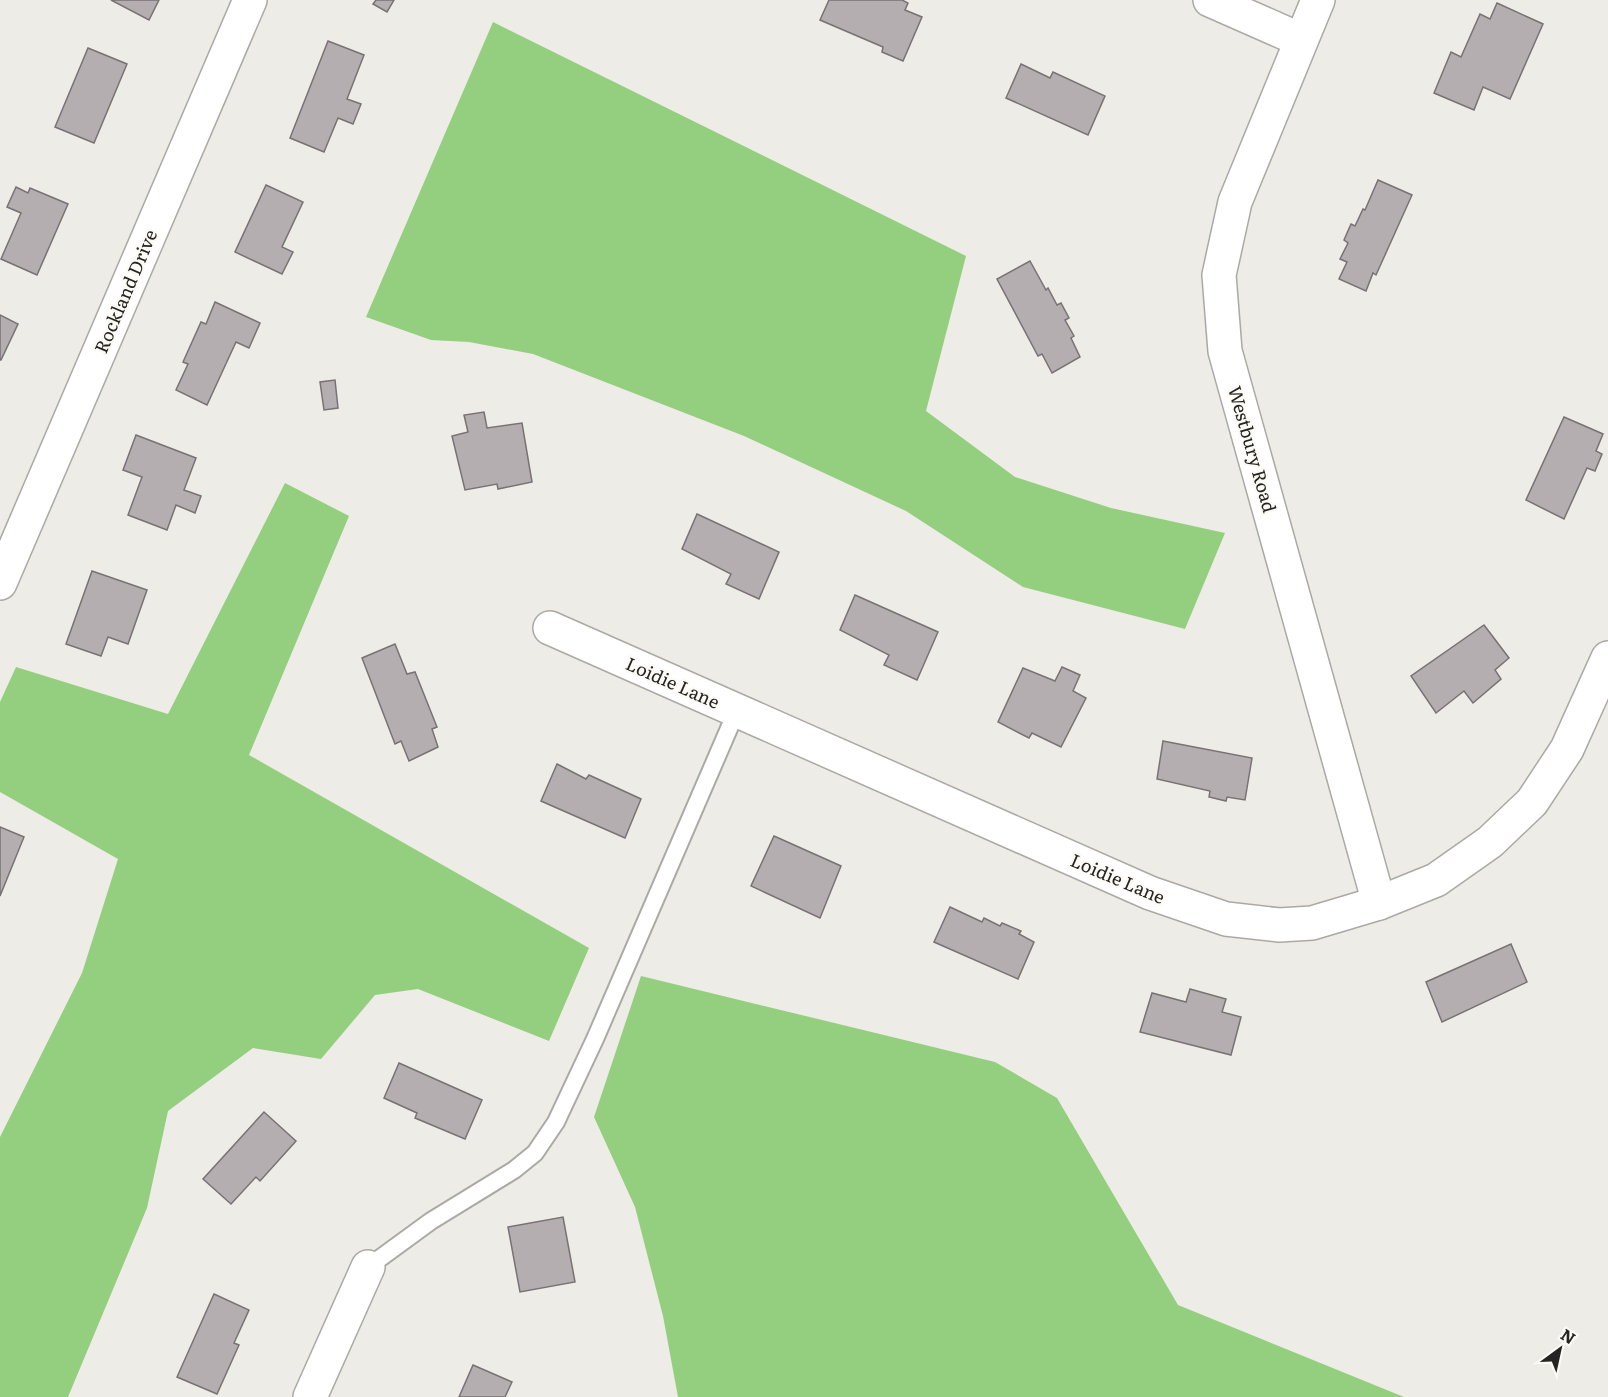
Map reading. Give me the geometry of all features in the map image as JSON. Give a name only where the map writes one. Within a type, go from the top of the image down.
[{"type":"street","name":"Rockland Drive","points":[[0,583],[250,0]]},
{"type":"street","points":[[1210,0],[1301,40]]},
{"type":"street","name":"Westbury Road","points":[[1318,0],[1235,202],[1219,275],[1228,363],[1379,903]]},
{"type":"street","name":"Loidie Lane","points":[[550,628],[1150,893],[1226,919],[1279,925],[1312,923],[1379,903],[1436,880],[1490,842],[1532,802],[1567,749],[1608,658]]},
{"type":"street","points":[[310,1397],[368,1266]]},
{"type":"lane","points":[[368,1266],[431,1221],[514,1170],[535,1153],[556,1122],[595,1039],[737,710]]},
{"type":"green space","points":[[493,22],[966,256],[926,411],[1015,477],[1111,508],[1225,533],[1185,629],[1023,587],[906,511],[744,436],[533,354],[469,342],[431,340],[366,317]]},
{"type":"green space","points":[[285,483],[349,516],[249,755],[589,948],[549,1041],[418,989],[375,995],[321,1059],[253,1048],[168,1111],[147,1208],[68,1397],[0,1397],[0,1137],[82,973],[118,859],[0,792],[0,702],[16,667],[168,714]]},
{"type":"green space","points":[[641,976],[995,1062],[1057,1098],[1178,1305],[1404,1397],[678,1397],[663,1316],[635,1207],[594,1117]]},
{"type":"building","points":[[111,0],[159,0],[149,20]]},
{"type":"building","points":[[376,0],[394,0],[387,12],[373,4]]},
{"type":"building","points":[[829,0],[902,0],[908,3],[905,10],[922,17],[903,61],[882,52],[883,47],[820,20]]},
{"type":"building","points":[[1497,3],[1543,24],[1510,99],[1483,87],[1474,110],[1434,93],[1451,52],[1461,57],[1480,14],[1490,19]]},
{"type":"building","points":[[328,41],[364,55],[347,99],[361,104],[353,124],[338,118],[324,152],[290,138]]},
{"type":"building","points":[[88,48],[127,64],[94,143],[55,127]]},
{"type":"building","points":[[1021,64],[1050,78],[1053,72],[1105,96],[1088,135],[1006,98]]},
{"type":"building","points":[[1378,180],[1412,195],[1376,275],[1373,273],[1366,291],[1339,279],[1347,262],[1340,259],[1348,243],[1344,240],[1351,224],[1355,226],[1363,209],[1365,210]]},
{"type":"building","points":[[266,185],[303,202],[282,247],[293,252],[282,274],[235,252]]},
{"type":"building","points":[[16,187],[28,193],[30,188],[68,204],[37,275],[1,259],[21,213],[7,207]]},
{"type":"building","points":[[1030,261],[1046,290],[1048,288],[1057,305],[1061,303],[1069,318],[1065,320],[1074,336],[1071,338],[1080,357],[1052,373],[1042,354],[1038,356],[997,279]]},
{"type":"building","points":[[215,302],[260,323],[249,348],[236,342],[207,405],[176,390],[188,364],[183,362],[201,322],[206,324]]},
{"type":"building","points":[[0,315],[18,324],[1,360],[0,360]]},
{"type":"building","points":[[335,380],[338,408],[324,410],[320,382]]},
{"type":"building","points":[[484,412],[487,428],[522,423],[532,482],[498,489],[497,484],[465,490],[452,436],[468,432],[464,415]]},
{"type":"building","points":[[1564,417],[1603,434],[1596,451],[1602,454],[1595,471],[1587,468],[1564,519],[1526,500]]},
{"type":"building","points":[[136,435],[196,458],[184,490],[201,496],[195,513],[176,505],[167,530],[128,515],[142,477],[123,470]]},
{"type":"building","points":[[697,514],[779,552],[759,599],[726,584],[731,574],[682,549]]},
{"type":"building","points":[[92,571],[147,590],[128,644],[108,637],[101,656],[66,644]]},
{"type":"building","points":[[855,595],[938,632],[917,680],[884,665],[889,655],[840,630]]},
{"type":"building","points":[[1484,625],[1509,658],[1495,670],[1501,679],[1473,703],[1464,691],[1436,713],[1411,676]]},
{"type":"building","points":[[395,644],[407,674],[415,672],[437,727],[432,729],[438,747],[409,761],[401,741],[395,744],[362,658]]},
{"type":"building","points":[[1062,667],[1080,675],[1073,691],[1086,698],[1061,747],[1032,733],[1029,738],[998,722],[1023,668],[1055,681]]},
{"type":"building","points":[[1163,741],[1252,758],[1245,800],[1227,797],[1226,801],[1209,797],[1210,791],[1157,779]]},
{"type":"building","points":[[557,764],[586,779],[589,775],[641,799],[625,838],[541,801]]},
{"type":"building","points":[[0,827],[24,837],[0,896]]},
{"type":"building","points":[[774,836],[841,866],[820,918],[751,886]]},
{"type":"building","points":[[950,907],[982,922],[984,918],[1000,926],[1002,923],[1021,931],[1019,934],[1034,942],[1018,979],[934,942]]},
{"type":"building","points":[[1511,944],[1527,982],[1442,1022],[1426,982]]},
{"type":"building","points":[[1190,989],[1226,999],[1222,1012],[1241,1017],[1231,1055],[1140,1032],[1152,993],[1186,1002]]},
{"type":"building","points":[[399,1063],[482,1100],[465,1139],[415,1118],[417,1113],[384,1098]]},
{"type":"building","points":[[264,1112],[296,1141],[260,1181],[256,1177],[231,1204],[203,1179]]},
{"type":"building","points":[[563,1217],[575,1282],[520,1292],[508,1227]]},
{"type":"building","points":[[214,1294],[249,1310],[234,1343],[239,1345],[217,1394],[177,1377]]},
{"type":"building","points":[[473,1365],[512,1382],[505,1397],[459,1397]]}]
